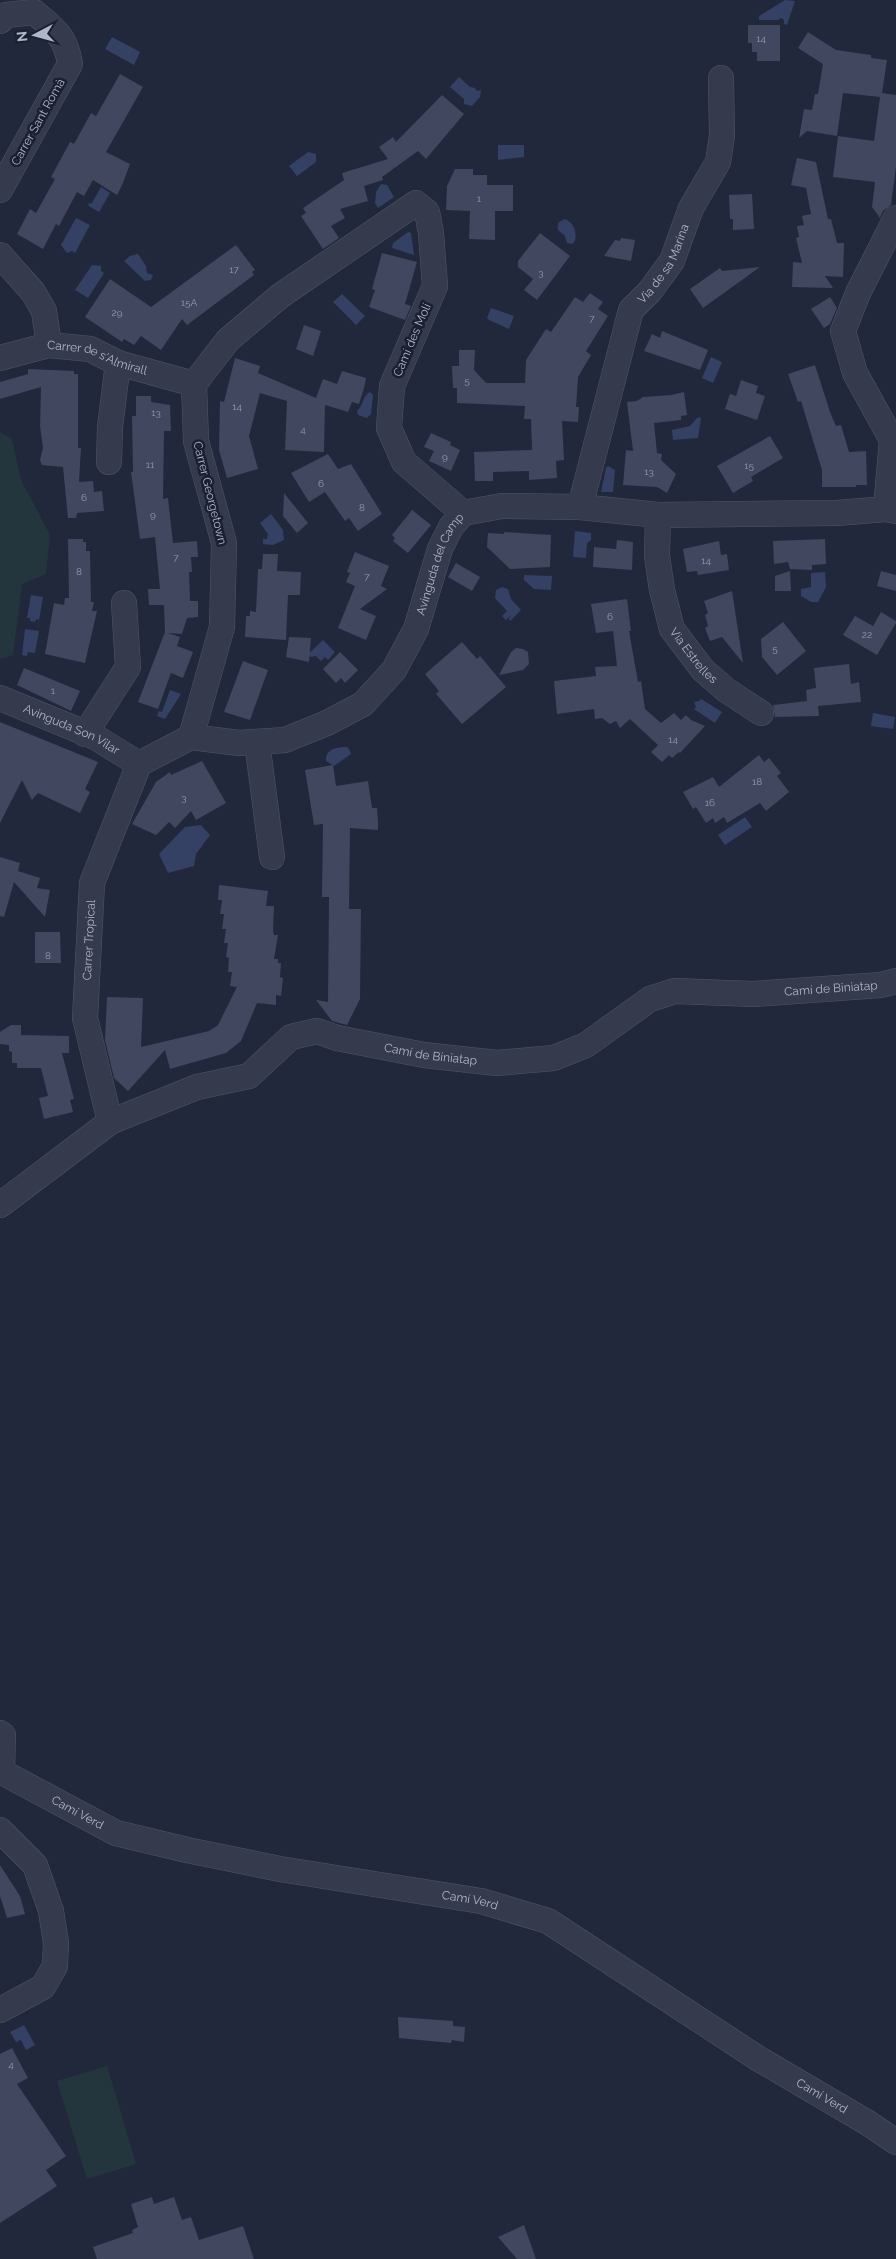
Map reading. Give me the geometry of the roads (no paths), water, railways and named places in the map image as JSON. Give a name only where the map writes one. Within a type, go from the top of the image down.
[{"type":"street","name":"Carrer Sant Romà","points":[[0,21],[6,15],[34,12],[61,35],[67,48],[70,64],[0,190]]},
{"type":"street","name":"Via de sa Marina","points":[[580,507],[631,310],[650,291],[672,261],[691,208],[718,162],[722,136],[721,78]]},
{"type":"street","name":"Camí des Molí","points":[[194,384],[228,340],[280,296],[416,203],[427,212],[435,286],[392,386],[389,428],[404,462],[463,513]]},
{"type":"street","points":[[891,510],[892,440],[854,373],[843,331],[858,293],[896,218]]},
{"type":"street","points":[[0,254],[33,292],[44,310],[50,345]]},
{"type":"street","name":"Carrer de s'Almirall","points":[[0,358],[50,345],[90,349],[118,363],[194,384]]},
{"type":"street","points":[[109,462],[110,426],[118,363]]},
{"type":"street","name":"Carrer Georgetown","points":[[192,737],[222,627],[224,542],[196,441],[194,384]]},
{"type":"street","name":"Avinguda del Camp","points":[[192,737],[240,743],[285,740],[327,723],[363,704],[394,670],[416,629],[440,548],[451,527],[463,513],[502,506],[580,507],[658,516],[837,513],[891,510]]},
{"type":"street","name":"Via Estrelles","points":[[658,516],[657,556],[662,590],[672,629],[703,670],[726,690],[761,713]]},
{"type":"street","points":[[85,734],[128,667],[124,603]]},
{"type":"street","name":"Avinguda Son Vilar","points":[[0,698],[85,734],[138,764]]},
{"type":"street","points":[[138,764],[192,737]]},
{"type":"street","points":[[257,742],[272,857]]},
{"type":"street","name":"Carrer Tropical","points":[[110,1122],[85,1018],[92,882],[138,764]]},
{"type":"street","name":"Camí de Biniatap","points":[[0,1205],[110,1122],[197,1087],[249,1076],[291,1037],[317,1031],[337,1038],[424,1055],[507,1062],[554,1058],[586,1045],[650,999],[675,991],[753,994],[881,985],[896,981]]},
{"type":"street","points":[[0,1733],[3,1735],[1,1771]]},
{"type":"street","name":"Camí Verd","points":[[1,1771],[116,1832],[188,1850],[280,1869],[481,1901],[548,1922],[759,2060],[868,2123],[896,2142]]},
{"type":"street","points":[[0,1830],[35,1866],[51,1911],[56,1944],[55,1966],[43,1987],[0,2010]]},
{"type":"water","points":[[785,0],[795,1],[787,25],[784,24],[784,20],[781,18],[778,20],[759,20],[759,16]]},
{"type":"water","points":[[112,37],[140,52],[134,65],[105,49]]},
{"type":"water","points":[[459,77],[470,87],[475,88],[477,91],[481,90],[480,97],[472,106],[464,104],[464,99],[450,87]]},
{"type":"water","points":[[498,145],[524,145],[524,157],[498,160]]},
{"type":"water","points":[[308,152],[316,154],[316,162],[297,176],[289,166]]},
{"type":"water","points":[[381,184],[387,185],[394,197],[378,208],[375,203],[376,192]]},
{"type":"water","points":[[101,187],[110,193],[99,212],[88,204],[92,203]]},
{"type":"water","points":[[76,218],[90,225],[75,253],[72,251],[67,253],[61,245]]},
{"type":"water","points":[[565,219],[573,225],[576,234],[575,241],[572,244],[567,243],[565,236],[558,229],[559,222]]},
{"type":"water","points":[[408,232],[411,233],[414,255],[392,248],[393,243]]},
{"type":"water","points":[[138,254],[146,266],[147,273],[153,275],[151,280],[145,281],[124,261],[130,256]]},
{"type":"water","points":[[92,265],[101,266],[101,271],[104,273],[88,298],[75,290]]},
{"type":"water","points":[[342,294],[365,316],[356,325],[333,302]]},
{"type":"water","points":[[491,308],[514,316],[509,329],[487,318]]},
{"type":"water","points":[[711,357],[722,362],[713,383],[702,378]]},
{"type":"water","points":[[370,392],[373,395],[371,414],[367,418],[358,415],[357,411]]},
{"type":"water","points":[[698,417],[701,418],[698,438],[673,440],[672,430],[690,426]]},
{"type":"water","points":[[608,466],[615,470],[613,492],[601,492],[606,468]]},
{"type":"water","points":[[271,514],[283,530],[284,540],[273,545],[263,544],[263,539],[267,539],[268,534],[260,523]]},
{"type":"water","points":[[575,531],[591,533],[591,540],[587,543],[586,558],[573,557]]},
{"type":"water","points":[[825,572],[826,587],[818,602],[811,602],[801,596],[801,589],[811,587],[811,573]]},
{"type":"water","points":[[524,575],[552,576],[551,590],[534,589],[524,580]]},
{"type":"water","points":[[502,587],[508,589],[511,599],[521,610],[510,621],[511,615],[506,620],[502,616],[507,611],[495,598],[496,590]]},
{"type":"water","points":[[31,595],[43,597],[39,620],[36,619],[35,622],[27,618]]},
{"type":"water","points":[[25,629],[39,631],[35,653],[28,652],[27,656],[22,655]]},
{"type":"water","points":[[323,640],[335,652],[328,660],[325,657],[321,661],[316,656],[310,657],[309,653]]},
{"type":"water","points":[[170,690],[181,694],[165,719],[157,716],[159,711],[162,712]]},
{"type":"water","points":[[701,699],[722,712],[715,723],[694,709],[696,707],[694,702]]},
{"type":"water","points":[[873,713],[895,717],[893,729],[871,726]]},
{"type":"water","points":[[347,747],[351,754],[334,766],[326,761],[327,754],[330,751],[336,748]]},
{"type":"water","points":[[745,817],[752,827],[725,845],[718,835]]},
{"type":"water","points":[[201,825],[210,835],[196,854],[194,866],[168,873],[159,854],[185,827]]},
{"type":"water","points":[[24,2025],[35,2045],[26,2050],[21,2040],[16,2042],[10,2032]]}]
